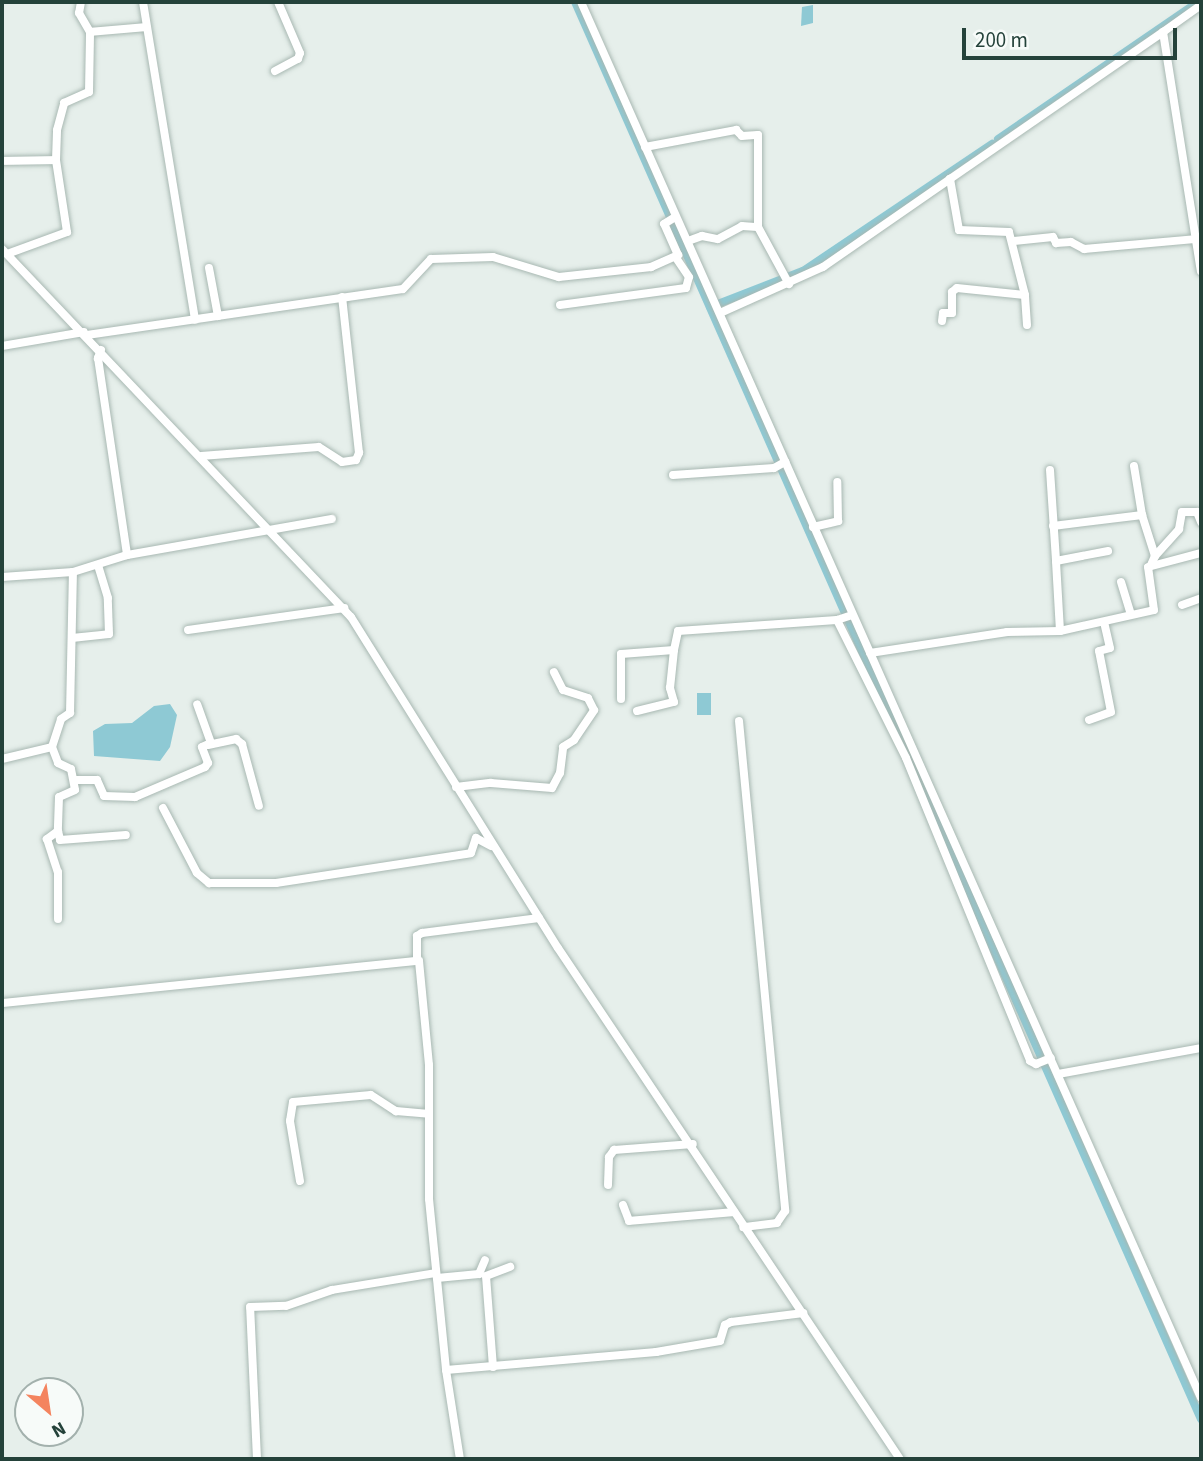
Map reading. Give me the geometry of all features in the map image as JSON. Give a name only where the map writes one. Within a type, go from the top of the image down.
[{"type":"street","points":[[81,2],[79,13],[90,32],[89,92],[61,107],[56,160],[67,232],[4,251],[86,334],[344,608],[539,918],[693,1144],[743,1227],[900,1459]]},
{"type":"street","points":[[143,2],[195,320]]},
{"type":"street","points":[[275,71],[298,59],[300,54],[278,2]]},
{"type":"street","points":[[560,305],[686,288],[689,277],[676,258],[671,219],[645,147],[580,2]]},
{"type":"street","points":[[717,308],[787,278],[823,267],[1201,5]]},
{"type":"street","points":[[90,32],[146,27]]},
{"type":"street","points":[[1163,32],[1198,227],[1195,239],[1201,271]]},
{"type":"street","points":[[645,147],[736,130],[742,136],[758,135],[758,227],[787,278]]},
{"type":"street","points":[[2,161],[56,160]]},
{"type":"street","points":[[950,179],[959,230],[1005,230],[1014,241],[1025,295],[1027,325]]},
{"type":"street","points":[[671,219],[688,241],[870,653],[1044,1061],[1058,1074],[1201,1398]]},
{"type":"street","points":[[688,241],[702,236],[718,239],[742,226],[758,227]]},
{"type":"street","points":[[1014,241],[1053,237],[1056,243],[1072,242],[1084,249],[1195,239]]},
{"type":"street","points":[[2,346],[195,320],[409,286],[424,262],[431,259],[493,257],[567,277],[651,267],[676,258]]},
{"type":"street","points":[[209,268],[218,316]]},
{"type":"street","points":[[942,321],[943,313],[951,313],[952,292],[957,288],[1025,295]]},
{"type":"street","points":[[201,456],[320,447],[342,462],[356,460],[359,453],[342,297]]},
{"type":"street","points":[[101,350],[98,358],[127,555]]},
{"type":"street","points":[[673,475],[774,468],[784,463]]},
{"type":"street","points":[[1134,466],[1142,515],[1155,556]]},
{"type":"street","points":[[1050,470],[1060,631]]},
{"type":"street","points":[[813,527],[838,521],[837,482]]},
{"type":"street","points":[[870,653],[1007,632],[1060,631],[1154,610],[1147,570],[1155,556],[1179,529],[1182,512],[1197,512],[1201,522]]},
{"type":"street","points":[[1053,526],[1142,515]]},
{"type":"street","points":[[2,577],[73,572],[127,555],[269,527],[332,519]]},
{"type":"street","points":[[1056,561],[1108,551]]},
{"type":"street","points":[[1151,565],[1201,553]]},
{"type":"street","points":[[72,638],[109,634],[108,598],[98,565]]},
{"type":"street","points":[[73,572],[70,713],[61,719],[52,747],[58,763],[71,769],[75,790],[59,797],[58,831],[61,840],[126,835]]},
{"type":"street","points":[[1121,582],[1131,614]]},
{"type":"street","points":[[1182,605],[1201,598]]},
{"type":"street","points":[[188,630],[344,608]]},
{"type":"street","points":[[637,711],[674,702],[670,688],[674,650],[682,630],[838,620],[851,615]]},
{"type":"street","points":[[838,620],[906,758],[1030,1061],[1044,1061]]},
{"type":"street","points":[[1089,720],[1111,712],[1099,651],[1110,648],[1104,623]]},
{"type":"street","points":[[621,699],[621,654],[674,650]]},
{"type":"street","points":[[456,787],[491,783],[552,788],[560,773],[563,747],[574,740],[594,710],[588,698],[563,690],[554,672]]},
{"type":"street","points":[[197,704],[211,743],[202,747]]},
{"type":"street","points":[[739,721],[785,1211],[778,1223],[743,1227]]},
{"type":"street","points":[[202,747],[236,739],[242,744],[259,806]]},
{"type":"street","points":[[2,759],[52,747]]},
{"type":"street","points":[[75,780],[97,780],[104,796],[141,796],[205,767],[208,763],[202,747]]},
{"type":"street","points":[[163,808],[197,873],[209,883],[276,883],[471,853],[476,838],[494,847]]},
{"type":"street","points":[[58,831],[47,839],[58,872],[58,919]]},
{"type":"street","points":[[460,1459],[446,1370],[429,1199],[427,1031],[422,967],[417,961],[417,936],[422,933],[539,918]]},
{"type":"street","points":[[2,1003],[417,961]]},
{"type":"street","points":[[1058,1074],[1201,1048]]},
{"type":"street","points":[[300,1181],[290,1121],[293,1102],[371,1095],[396,1111],[429,1114]]},
{"type":"street","points":[[608,1185],[609,1157],[614,1150],[693,1144]]},
{"type":"street","points":[[623,1205],[629,1221],[734,1212]]},
{"type":"street","points":[[257,1459],[250,1307],[286,1306],[332,1290],[437,1276],[479,1275],[485,1260]]},
{"type":"street","points":[[493,1367],[486,1276],[510,1267]]},
{"type":"street","points":[[446,1370],[718,1342],[728,1323],[803,1313]]},
{"type":"water","points":[[813,5],[813,23],[801,26],[802,7]]},
{"type":"water","points":[[697,693],[711,693],[711,715],[697,715]]},
{"type":"water","points":[[170,704],[177,715],[170,747],[160,761],[94,756],[93,731],[105,724],[132,723],[154,706]]},
{"type":"waterway","points":[[575,2],[1201,1419]]},
{"type":"waterway","points":[[998,139],[1198,2]]},
{"type":"waterway","points":[[710,307],[803,271],[992,144]]}]
